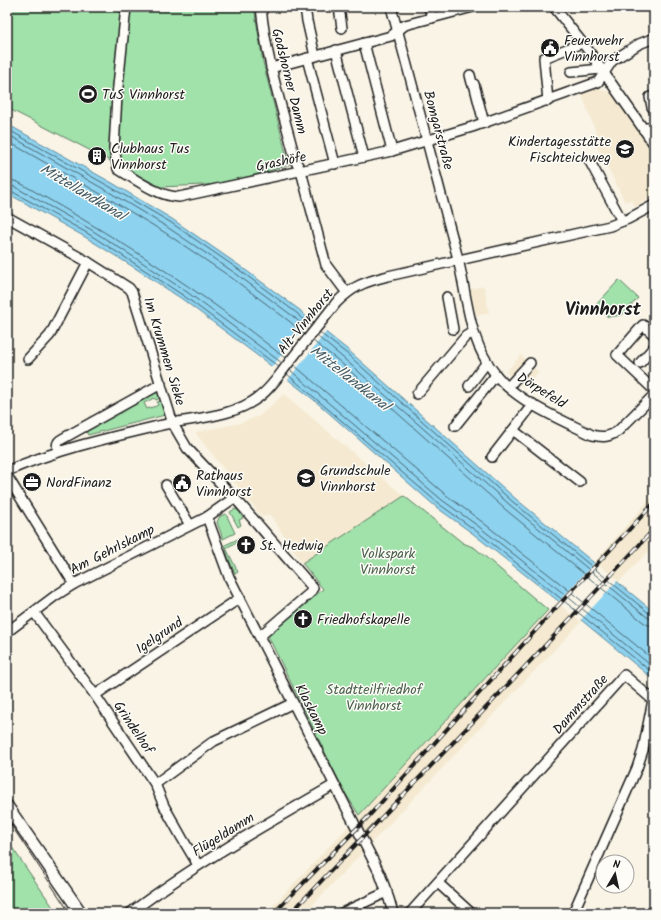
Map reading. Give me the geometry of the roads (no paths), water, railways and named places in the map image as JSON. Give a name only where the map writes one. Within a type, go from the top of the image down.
[{"type":"main road","points":[[7,806],[81,913]]},
{"type":"street","name":"Grashöfe","points":[[126,7],[116,96],[114,148],[118,168],[168,196],[179,196],[392,151],[484,123],[598,82],[602,71],[612,62],[639,44],[654,38]]},
{"type":"street","name":"Godshorner Damm","points":[[261,7],[264,36],[271,68],[326,265],[347,293]]},
{"type":"street","points":[[305,7],[311,57],[335,164]]},
{"type":"street","points":[[339,7],[342,28]]},
{"type":"street","name":"Bomgarstraße","points":[[391,7],[458,260]]},
{"type":"street","points":[[429,7],[432,18]]},
{"type":"street","points":[[554,7],[582,43],[654,144]]},
{"type":"street","points":[[271,68],[391,36],[405,25],[469,8]]},
{"type":"street","points":[[364,43],[392,151]]},
{"type":"street","points":[[548,101],[544,58],[582,43]]},
{"type":"street","points":[[336,50],[364,157]]},
{"type":"street","points":[[571,72],[602,71]]},
{"type":"street","points":[[472,80],[484,123]]},
{"type":"street","points":[[650,97],[652,107],[654,108]]},
{"type":"street","points":[[643,129],[654,126]]},
{"type":"street","points":[[589,160],[622,221]]},
{"type":"street","name":"Alt-Vinnhorst","points":[[7,471],[58,452],[223,413],[249,404],[260,396],[275,380],[336,303],[347,293],[361,284],[374,279],[589,232],[622,221],[654,205]]},
{"type":"street","name":"Im Krummen Sieke","points":[[7,217],[88,262],[129,288],[132,292],[173,424],[187,448],[234,498],[313,588],[310,593],[260,636]]},
{"type":"street","name":"Dörpefeld","points":[[458,260],[473,333],[487,362],[496,375],[508,387],[534,404],[592,435],[606,437],[613,435],[618,431],[654,395]]},
{"type":"street","points":[[28,359],[50,335],[88,262]]},
{"type":"street","points":[[447,296],[453,329]]},
{"type":"street","points":[[654,335],[643,325],[617,355],[654,390]]},
{"type":"street","points":[[417,394],[466,336],[473,333]]},
{"type":"street","points":[[640,363],[654,347]]},
{"type":"street","points":[[469,386],[487,362]]},
{"type":"street","points":[[508,387],[530,363]]},
{"type":"street","points":[[455,426],[496,375]]},
{"type":"street","points":[[58,452],[58,441],[161,384]]},
{"type":"street","points":[[492,457],[534,404]]},
{"type":"street","points":[[513,430],[580,482]]},
{"type":"street","points":[[7,476],[74,584]]},
{"type":"street","points":[[166,484],[190,525]]},
{"type":"street","name":"Am Gehrlskamp","points":[[7,632],[55,596],[74,584],[208,517],[234,498]]},
{"type":"street","name":"Klaskamp","points":[[208,517],[229,577],[380,874],[393,913]]},
{"type":"street","name":"Igelgrund","points":[[95,695],[240,598]]},
{"type":"street","name":"Grindelhof","points":[[34,612],[95,695],[155,784],[168,812],[198,865]]},
{"type":"street","name":"Dammstraße","points":[[410,913],[624,675],[652,700],[642,750],[636,768],[573,913]]},
{"type":"street","points":[[155,784],[214,741],[293,703]]},
{"type":"street","name":"Flügeldamm","points":[[130,913],[198,865],[334,785]]},
{"type":"street","points":[[438,883],[471,913]]},
{"type":"street","points":[[342,913],[386,892]]},
{"type":"water","name":"Mittellandkanal","points":[[7,124],[114,184],[172,219],[240,266],[301,311],[348,350],[516,499],[654,612],[654,680],[557,600],[472,533],[436,507],[314,400],[266,362],[182,299],[135,268],[85,237],[7,193]]},
{"type":"tram line","points":[[7,819],[70,913]]},
{"type":"railway","points":[[274,913],[369,816],[553,611],[654,503]]},
{"type":"railway","points":[[291,913],[654,529]]},
{"type":"place","name":"Feuerwehr Vinnhorst","points":[[550,48]]},
{"type":"place","name":"TuS Vinnhorst","points":[[88,94]]},
{"type":"place","name":"Kindertagesstätte Fischteichweg","points":[[625,149]]},
{"type":"place","name":"Clubhaus Tus Vinnhorst","points":[[97,156]]},
{"type":"place","name":"Grundschule Vinnhorst","points":[[306,478]]},
{"type":"place","name":"NordFinanz","points":[[32,482]]},
{"type":"place","name":"Rathaus Vinnhorst","points":[[182,483]]},
{"type":"place","name":"St. Hedwig","points":[[246,545]]},
{"type":"place","name":"Friedhofskapelle","points":[[303,619]]},
{"type":"district","name":"Vinnhorst","points":[[603,309]]},
{"type":"park label","name":"Volkspark Vinnhorst","points":[[388,562]]},
{"type":"park label","name":"Stadtteilfriedhof Vinnhorst","points":[[374,698]]}]
